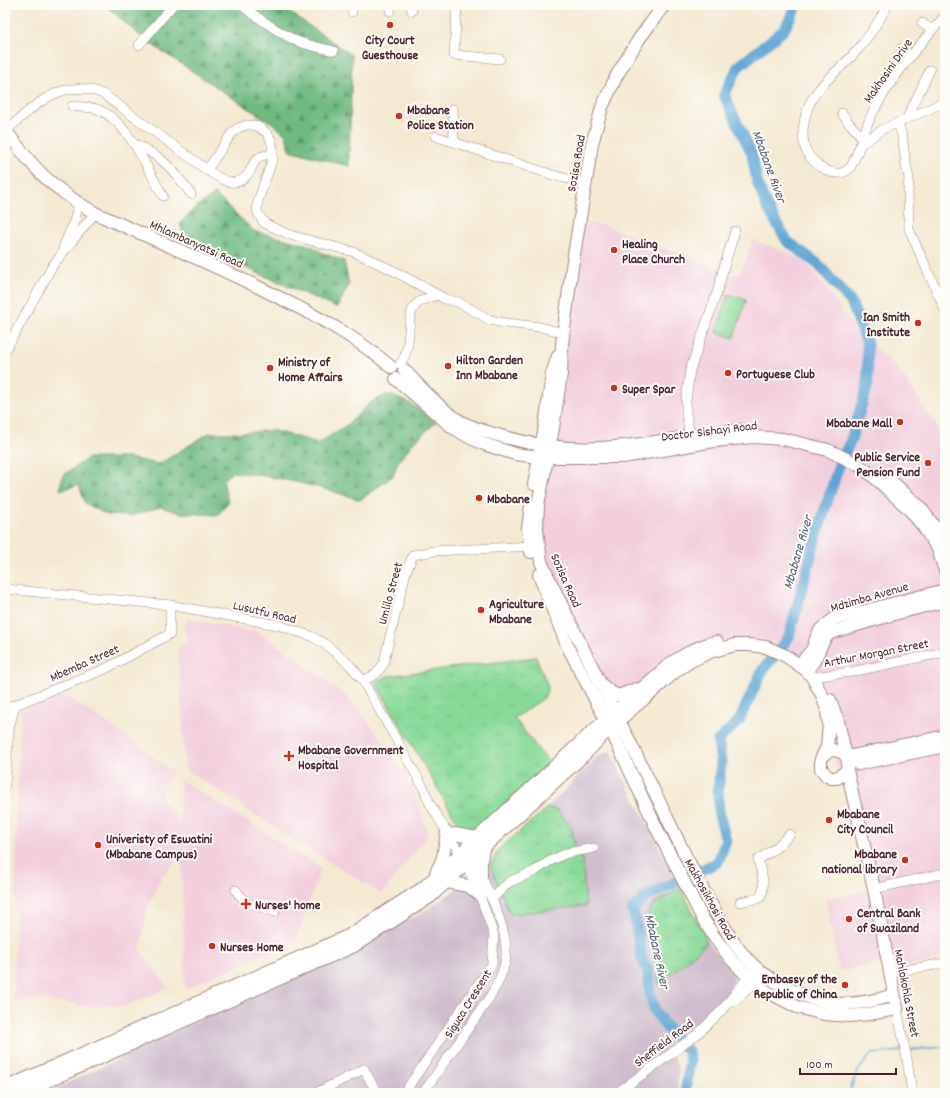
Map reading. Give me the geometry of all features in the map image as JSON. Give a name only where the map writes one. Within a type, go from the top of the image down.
[{"type":"main road","name":"Sozisa Road","points":[[613,720],[601,684],[541,562],[528,528],[541,456],[548,430],[552,374],[563,339],[572,267],[592,144],[602,107],[617,75],[639,39],[664,5]]},
{"type":"main road","name":"Mhlambanyatsi Road","points":[[5,130],[24,155],[53,185],[79,204],[95,213],[233,274],[330,324],[398,367],[455,419],[475,428],[508,439],[541,456]]},
{"type":"main road","points":[[398,367],[402,377],[396,379],[452,427],[484,444],[501,450],[520,455],[541,456]]},
{"type":"main road","points":[[520,455],[530,465],[541,456],[548,430],[569,447]]},
{"type":"main road","name":"Doctor Sishayi Road","points":[[541,456],[569,447],[615,447],[767,437],[794,441],[828,450],[837,450],[884,475],[903,491],[920,507],[945,541]]},
{"type":"main road","name":"Doctor Sishayi Road","points":[[541,456],[623,457],[691,441]]},
{"type":"main road","points":[[615,447],[621,450],[623,457]]},
{"type":"main road","name":"Doctor Sishayi Road","points":[[856,460],[893,493],[924,526],[938,549],[945,570]]},
{"type":"main road","name":"Sozisa Road","points":[[534,546],[532,557],[567,645],[596,702],[613,720]]},
{"type":"main road","name":"Mdzimba Avenue","points":[[808,669],[817,636],[821,629],[834,619],[945,590]]},
{"type":"main road","name":"Mdzimba Avenue","points":[[808,669],[816,660],[825,636],[830,633],[945,601]]},
{"type":"main road","points":[[480,843],[587,751],[646,683],[671,663],[688,652],[707,644],[740,638],[750,638],[770,646]]},
{"type":"main road","points":[[5,1088],[348,936],[423,888],[434,878],[466,856],[586,738],[613,720],[676,671],[691,661],[710,652],[734,645],[778,645],[808,669],[822,695],[829,724],[827,747],[820,764],[821,769],[831,778],[841,776],[847,762]]},
{"type":"main road","name":"Mahlokohla Street","points":[[808,669],[828,694],[838,721],[874,889],[897,1009]]},
{"type":"main road","points":[[601,684],[608,692],[615,695],[621,695],[646,683]]},
{"type":"main road","points":[[586,738],[594,725],[596,717],[596,702]]},
{"type":"main road","name":"Makhosikhosi Road","points":[[613,720],[624,756],[645,806],[715,938],[731,959],[752,980],[777,998],[797,1007],[824,1014],[850,1016],[897,1009]]},
{"type":"main road","name":"Makhosikhosi Road","points":[[613,720],[701,887],[729,935],[750,962],[793,991],[828,1002],[844,1004],[876,1000],[894,995]]},
{"type":"main road","points":[[847,762],[945,736]]},
{"type":"main road","points":[[587,751],[607,744],[616,747],[624,756]]},
{"type":"main road","points":[[847,762],[945,746]]},
{"type":"main road","points":[[823,755],[828,751],[838,750],[847,762]]},
{"type":"main road","name":"Mahlokohla Street","points":[[831,778],[843,784],[847,788],[855,805]]},
{"type":"main road","points":[[434,878],[443,858],[451,833],[480,843]]},
{"type":"main road","points":[[480,843],[481,876]]},
{"type":"main road","points":[[20,1093],[354,946],[430,897],[447,882],[466,856]]},
{"type":"main road","points":[[447,882],[468,886],[480,895]]},
{"type":"street","points":[[139,45],[173,5]]},
{"type":"street","points":[[241,5],[297,41],[334,51]]},
{"type":"street","points":[[457,5],[454,55],[500,59]]},
{"type":"street","name":"Makhosini Drive","points":[[888,5],[862,44],[819,89],[810,102],[803,133],[806,150],[811,159],[828,172],[836,174],[847,172],[853,164],[872,114],[911,56],[945,16]]},
{"type":"street","points":[[922,23],[932,30]]},
{"type":"street","points":[[902,48],[911,56]]},
{"type":"street","points":[[907,118],[930,70]]},
{"type":"street","points":[[5,130],[39,102],[52,95],[64,90],[86,89],[104,94],[207,170],[225,181],[235,182],[240,180],[247,175],[256,159],[273,154]]},
{"type":"street","points":[[842,112],[861,141],[883,129],[945,102]]},
{"type":"street","points":[[72,106],[95,108],[105,112],[116,120],[129,136],[163,196]]},
{"type":"street","points":[[453,109],[454,142]]},
{"type":"street","points":[[872,114],[883,129]]},
{"type":"street","points":[[898,123],[902,135],[909,178],[909,229],[944,304]]},
{"type":"street","points":[[207,170],[232,133],[238,128],[253,125],[267,133],[271,140],[273,154],[273,158],[258,201],[257,211],[264,223],[290,235],[354,252],[445,299],[458,302],[490,320],[540,328],[563,339]]},
{"type":"street","points":[[435,136],[555,176],[585,183]]},
{"type":"street","points":[[133,143],[160,158],[175,172],[191,194]]},
{"type":"street","points":[[5,351],[58,258],[74,224],[79,204]]},
{"type":"street","points":[[58,258],[95,213]]},
{"type":"street","points":[[691,441],[686,413],[690,370],[718,290],[736,231]]},
{"type":"street","points":[[398,367],[405,358],[408,349],[410,317],[413,308],[419,302],[438,295]]},
{"type":"street","name":"Umlilo Street","points":[[363,681],[376,674],[383,665],[406,572],[413,555],[434,551],[534,546]]},
{"type":"street","name":"Lusutfu Road","points":[[5,588],[170,605],[278,625],[311,636],[325,644],[350,665],[363,681],[423,787],[430,804],[466,856]]},
{"type":"street","name":"Mbemba Street","points":[[5,706],[15,705],[105,669],[170,634],[170,605]]},
{"type":"street","name":"Arthur Morgan Street","points":[[808,669],[851,672],[945,652]]},
{"type":"street","points":[[5,785],[7,730],[15,705]]},
{"type":"street","points":[[740,902],[760,898],[763,893],[763,883],[758,860],[776,847],[790,834]]},
{"type":"street","points":[[492,900],[509,882],[550,861],[567,853],[594,848]]},
{"type":"street","name":"Siguca Crescent","points":[[423,1093],[489,998],[503,971],[506,955],[505,935],[492,900],[481,876],[466,856]]},
{"type":"street","name":"Siguca Crescent","points":[[404,1093],[492,964],[494,935],[466,856]]},
{"type":"street","points":[[874,889],[945,873]]},
{"type":"street","points":[[236,890],[240,897],[248,904],[275,912]]},
{"type":"street","points":[[889,973],[945,963]]},
{"type":"street","name":"Sheffield Road","points":[[617,1093],[695,1036],[752,980],[760,970]]},
{"type":"street","name":"Mahlokohla Street","points":[[897,1009],[907,1058],[912,1093]]},
{"type":"street","points":[[316,1093],[364,1068],[377,1093]]},
{"type":"shaded area","points":[[579,221],[602,225],[736,275],[740,274],[753,240],[791,254],[806,262],[858,333],[897,367],[945,438],[945,959],[888,970],[886,961],[839,971],[825,899],[873,889],[847,788],[837,778],[833,750],[839,740],[828,694],[819,676],[797,657],[777,645],[764,640],[750,638],[732,639],[707,644],[615,712],[538,546]]},
{"type":"shaded area","name":"Mbabane Government Hospital","points":[[188,619],[257,632],[289,653],[344,694],[357,707],[380,737],[412,784],[428,835],[382,894],[300,844],[185,769],[178,647],[188,640],[183,628]]},
{"type":"shaded area","name":"Univeristy of Eswatini (Mbabane Campus)","points":[[63,695],[108,723],[172,771],[161,798],[180,823],[180,779],[321,868],[296,940],[185,989],[181,842],[175,862],[160,879],[147,910],[140,951],[156,970],[167,988],[125,1006],[84,1006],[47,1000],[14,1001],[17,793],[21,710]]},
{"type":"shaded area","points":[[610,751],[707,940],[734,976],[727,997],[669,1044],[679,1072],[677,1093],[47,1093],[420,914],[490,866],[498,850],[547,808],[597,757]]},
{"type":"green space","points":[[105,5],[279,5],[352,55],[349,166],[289,150],[286,135],[271,122],[145,40]]},
{"type":"green space","points":[[215,194],[254,231],[312,246],[323,253],[344,261],[349,284],[337,308],[185,241],[180,223],[195,208]]},
{"type":"green space","points":[[728,294],[746,300],[734,338],[716,332]]},
{"type":"green space","points":[[387,394],[410,403],[436,422],[412,444],[398,462],[393,476],[360,500],[297,482],[232,472],[223,480],[228,502],[218,515],[179,513],[161,507],[130,516],[107,515],[85,503],[79,485],[60,490],[62,476],[88,458],[129,458],[159,464],[209,433],[240,433],[272,430],[319,443],[348,424],[370,403]]},
{"type":"green space","points":[[536,657],[548,687],[544,698],[514,718],[550,764],[475,831],[459,825],[375,682],[388,676]]},
{"type":"green space","points":[[547,808],[558,810],[572,829],[576,851],[582,857],[586,906],[510,914],[490,866],[498,850]]},
{"type":"green space","points":[[681,889],[707,940],[705,945],[659,984],[647,916],[653,904]]},
{"type":"waterway","name":"Mbabane River","points":[[685,1093],[690,1061],[688,1051],[664,1024],[655,1011],[650,995],[648,970],[642,959],[633,909],[645,897],[718,862],[726,840],[719,814],[718,791],[721,762],[718,740],[739,721],[762,671],[789,637],[816,537],[840,462],[851,440],[868,384],[867,343],[851,302],[818,264],[787,241],[767,207],[757,182],[752,154],[724,95],[738,67],[784,30],[797,5]]},
{"type":"waterway","points":[[908,1050],[945,1046]]},
{"type":"waterway","points":[[849,1093],[857,1072],[871,1054],[902,1051]]},
{"type":"place","name":"City Court Guesthouse","points":[[390,25]]},
{"type":"place","name":"Mbabane Police Station","points":[[399,116]]},
{"type":"place","name":"Healing Place Church","points":[[614,250]]},
{"type":"place","name":"Ian Smith Institute","points":[[918,323]]},
{"type":"place","name":"Hilton Garden Inn Mbabane","points":[[448,366]]},
{"type":"place","name":"Ministry of Home Affairs","points":[[270,368]]},
{"type":"place","name":"Portuguese Club","points":[[728,373]]},
{"type":"place","name":"Super Spar","points":[[614,388]]},
{"type":"place","name":"Mbabane Mall","points":[[900,422]]},
{"type":"place","name":"Public Service Pension Fund","points":[[928,463]]},
{"type":"place","name":"Mbabane","points":[[479,498]]},
{"type":"place","name":"Agriculture Mbabane","points":[[481,610]]},
{"type":"place","name":"Mbabane Government Hospital","points":[[289,756]]},
{"type":"place","name":"Mbabane City Council","points":[[829,820]]},
{"type":"place","name":"Univeristy of Eswatini (Mbabane Campus)","points":[[98,845]]},
{"type":"place","name":"Mbabane national library","points":[[905,860]]},
{"type":"place","name":"Nurses' home","points":[[246,904]]},
{"type":"place","name":"Central Bank of Swaziland","points":[[849,919]]},
{"type":"place","name":"Nurses Home","points":[[212,946]]},
{"type":"place","name":"Embassy of the Republic of China","points":[[845,985]]}]
